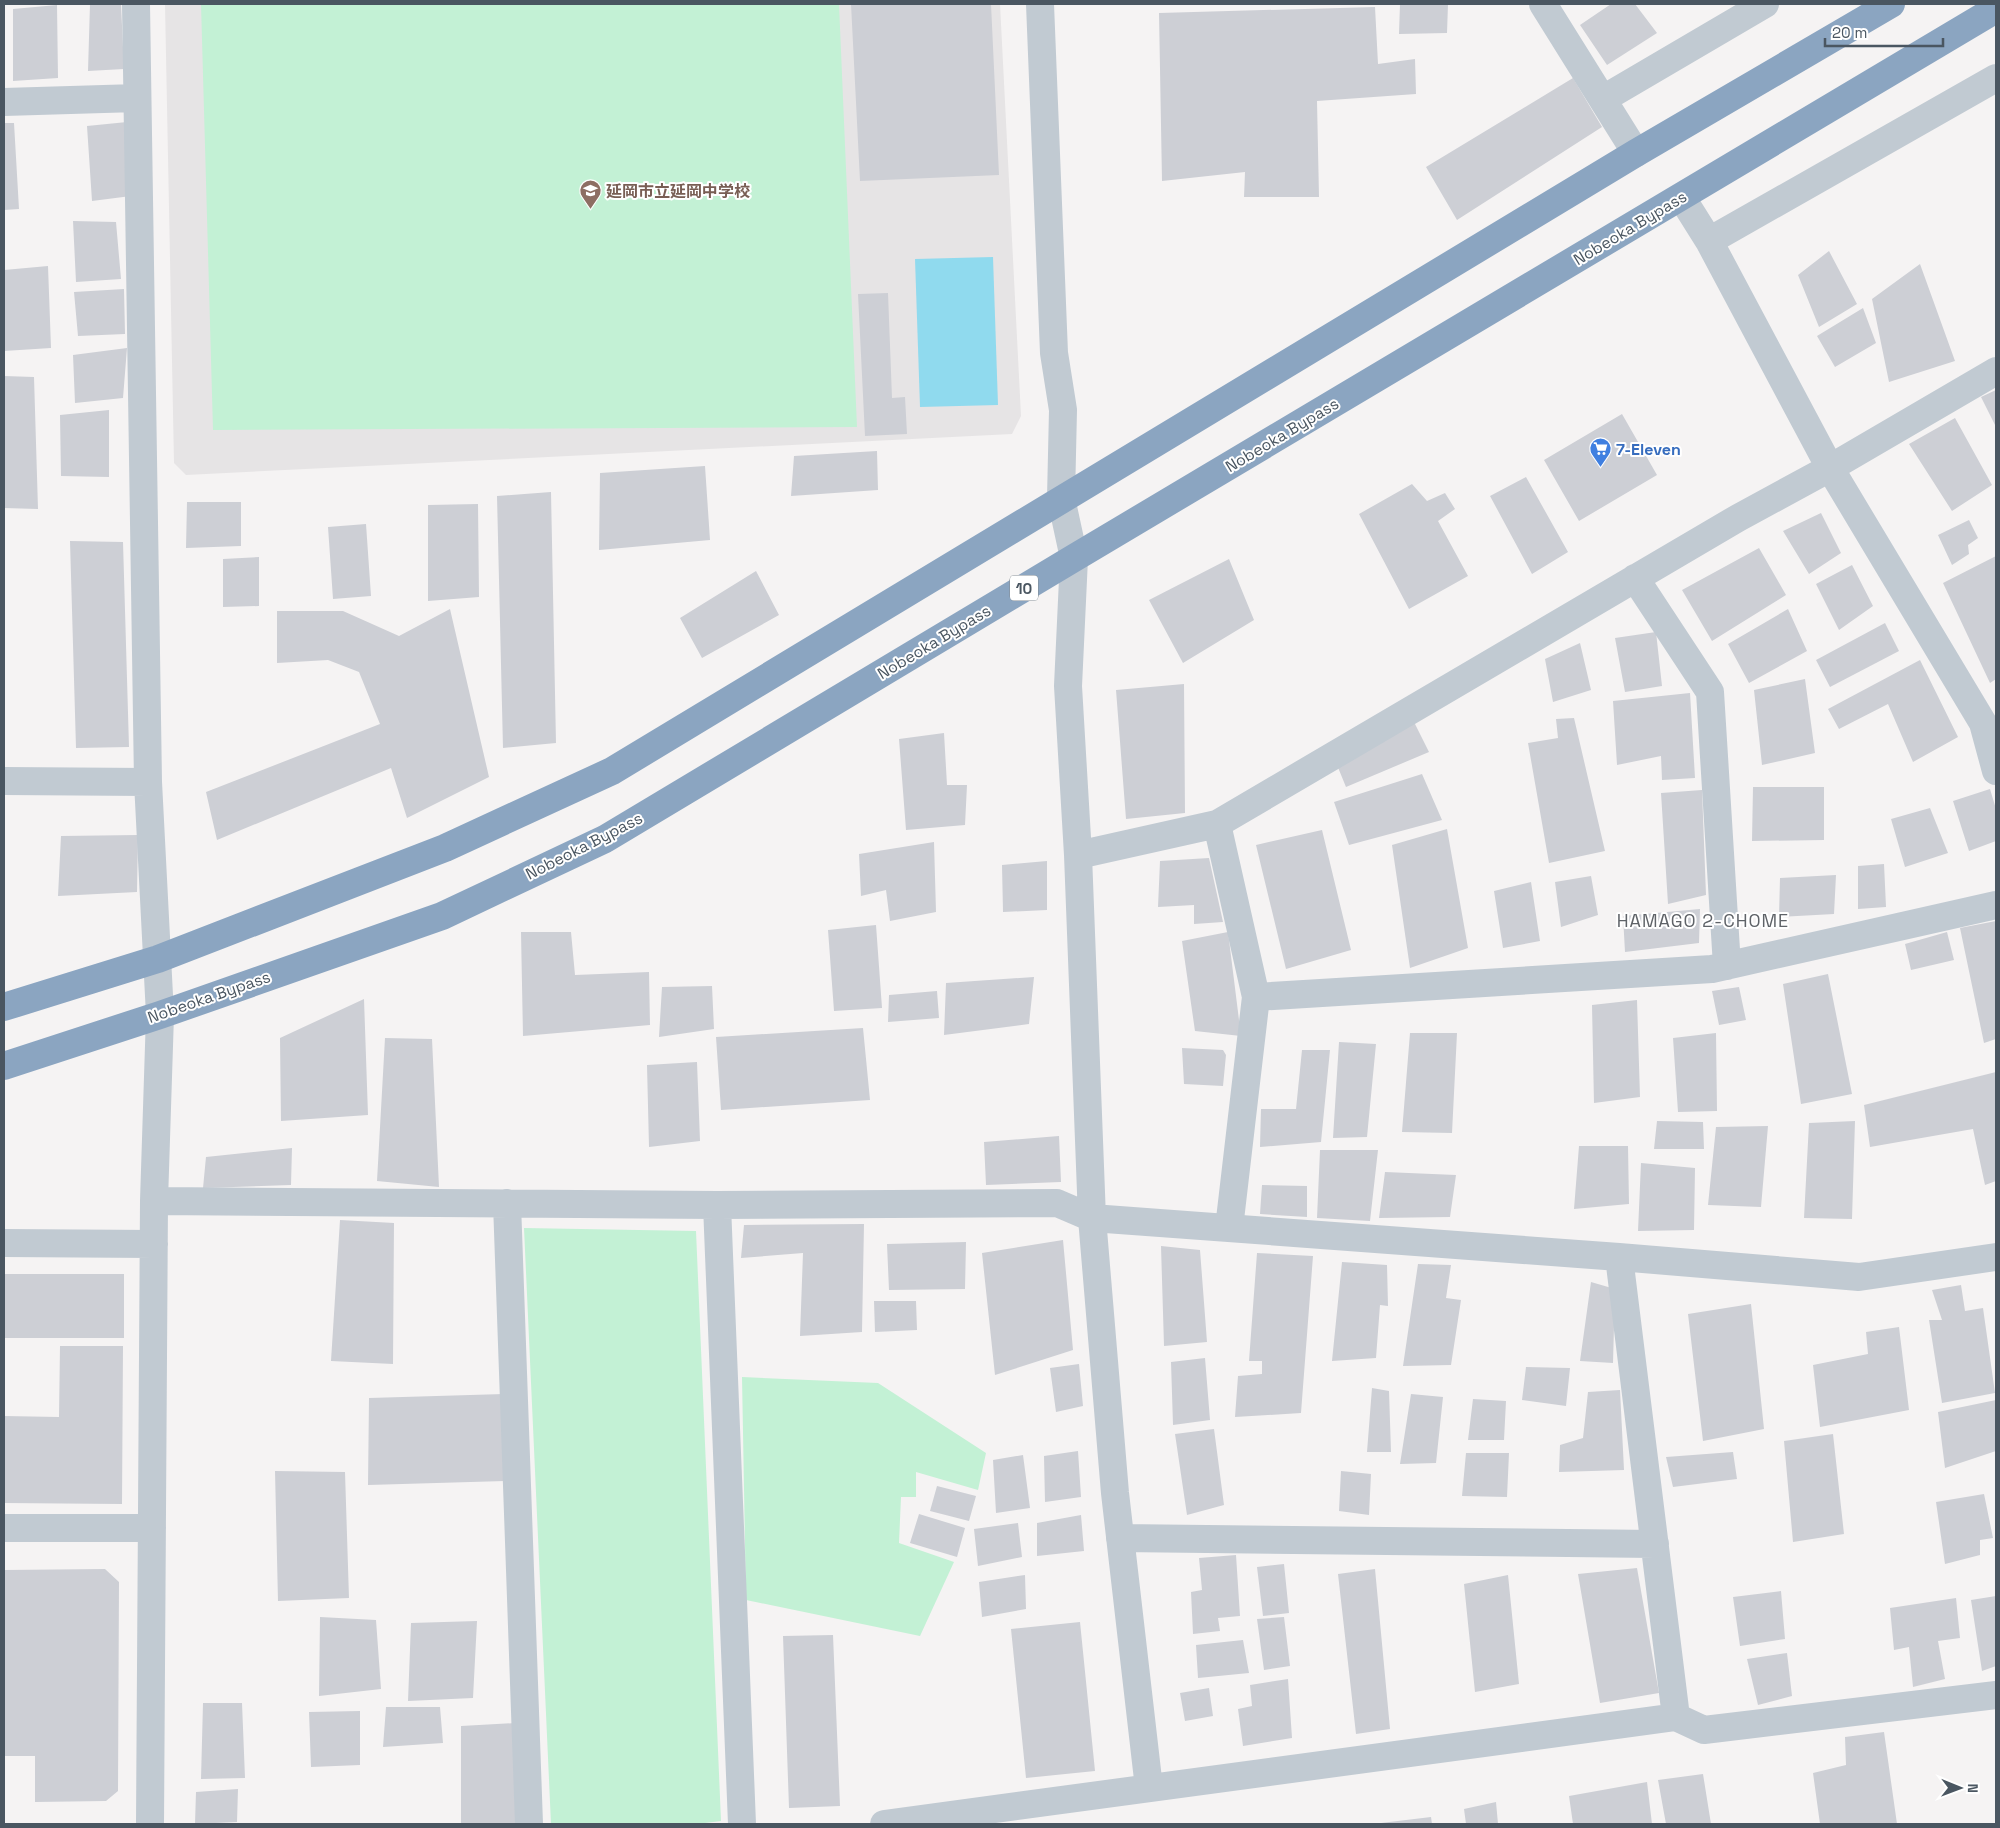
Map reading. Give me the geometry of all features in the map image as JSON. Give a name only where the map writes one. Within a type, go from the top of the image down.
[{"type":"highway","points":[[4,1007],[158,959],[445,848],[612,770],[1636,153],[1891,4]]},
{"type":"highway","name":"Nobeoka Bypass","points":[[4,1066],[160,1015],[442,916],[605,840],[1074,558],[1682,198],[1996,9]]},
{"type":"street","points":[[136,4],[148,782],[160,1015],[154,1201],[150,1824]]},
{"type":"street","points":[[1040,4],[1054,353],[1063,410],[1061,498],[1074,558],[1068,686],[1078,855],[1092,1218],[1120,1538],[1149,1788]]},
{"type":"street","points":[[1543,4],[1636,153]]},
{"type":"street","points":[[1603,99],[1765,4]]},
{"type":"street","points":[[1709,241],[1996,78]]},
{"type":"street","points":[[4,102],[138,98]]},
{"type":"street","points":[[1682,198],[1709,241],[1830,468],[1990,720],[1996,771]]},
{"type":"street","points":[[1078,855],[1217,824],[1738,518],[1830,468],[1996,371]]},
{"type":"street","points":[[1635,578],[1710,692],[1727,966]]},
{"type":"street","points":[[4,781],[148,782]]},
{"type":"street","points":[[1217,824],[1256,997],[1229,1228]]},
{"type":"street","points":[[1256,997],[1712,969],[1996,905]]},
{"type":"street","points":[[154,1201],[717,1205],[1057,1203],[1092,1218],[1619,1257],[1859,1277],[1996,1257]]},
{"type":"street","points":[[507,1204],[529,1824]]},
{"type":"street","points":[[717,1205],[742,1824]]},
{"type":"street","points":[[4,1243],[154,1244]]},
{"type":"street","points":[[1619,1257],[1676,1717]]},
{"type":"street","points":[[4,1528],[152,1528]]},
{"type":"street","points":[[1120,1538],[1655,1544]]},
{"type":"street","points":[[884,1824],[1676,1717],[1704,1730],[1996,1695]]},
{"type":"shaded area","name":"延岡市立延岡中学校","points":[[165,4],[1000,4],[1021,416],[1012,434],[186,475],[174,463]]},
{"type":"green space","name":"延岡市立延岡中学校","points":[[201,4],[839,4],[857,427],[213,430]]},
{"type":"green space","points":[[524,1228],[696,1231],[721,1821],[697,1824],[551,1824]]},
{"type":"green space","points":[[742,1377],[878,1383],[986,1453],[978,1490],[916,1472],[916,1497],[901,1497],[899,1543],[954,1562],[920,1636],[746,1600]]},
{"type":"water","points":[[993,257],[998,405],[920,407],[915,259]]},
{"type":"building","points":[[90,4],[121,4],[124,69],[88,71]]},
{"type":"building","points":[[851,4],[991,4],[999,175],[860,181]]},
{"type":"building","points":[[1400,4],[1448,4],[1447,33],[1399,34]]},
{"type":"building","points":[[1611,4],[1635,4],[1657,33],[1607,65],[1580,25]]},
{"type":"building","points":[[57,5],[58,78],[13,81],[13,9]]},
{"type":"building","points":[[1375,7],[1378,64],[1415,59],[1416,94],[1317,101],[1319,197],[1244,197],[1245,172],[1162,181],[1159,13]]},
{"type":"building","points":[[1573,78],[1602,127],[1457,220],[1426,167]]},
{"type":"building","points":[[127,122],[131,196],[92,201],[87,126]]},
{"type":"building","points":[[4,123],[14,123],[19,209],[4,210]]},
{"type":"building","points":[[73,221],[116,222],[121,279],[76,282]]},
{"type":"building","points":[[1829,251],[1857,304],[1819,327],[1798,275]]},
{"type":"building","points":[[1920,264],[1955,361],[1889,382],[1872,299]]},
{"type":"building","points":[[48,266],[51,348],[4,351],[4,270]]},
{"type":"building","points":[[124,289],[125,334],[78,336],[74,292]]},
{"type":"building","points":[[888,293],[892,398],[905,397],[907,434],[865,436],[858,294]]},
{"type":"building","points":[[1863,308],[1876,343],[1835,367],[1817,336]]},
{"type":"building","points":[[127,348],[123,398],[75,403],[73,355]]},
{"type":"building","points":[[4,376],[34,377],[38,509],[4,508]]},
{"type":"building","points":[[1996,390],[1996,427],[1981,397]]},
{"type":"building","points":[[109,410],[109,477],[61,476],[60,415]]},
{"type":"building","name":"7-Eleven","points":[[1622,414],[1657,475],[1579,521],[1544,460]]},
{"type":"building","points":[[1955,418],[1992,485],[1952,511],[1909,444]]},
{"type":"building","points":[[877,451],[878,490],[791,496],[794,456]]},
{"type":"building","points":[[705,466],[710,540],[599,550],[600,473]]},
{"type":"building","points":[[1526,477],[1568,552],[1532,574],[1490,496]]},
{"type":"building","points":[[1412,484],[1427,501],[1445,493],[1455,509],[1438,521],[1468,576],[1409,609],[1359,514]]},
{"type":"building","points":[[551,492],[556,743],[503,748],[497,496]]},
{"type":"building","points":[[187,502],[241,502],[241,546],[186,548]]},
{"type":"building","points":[[478,504],[479,597],[428,601],[428,505]]},
{"type":"building","points":[[1821,513],[1841,553],[1809,574],[1783,531]]},
{"type":"building","points":[[1969,520],[1978,538],[1968,545],[1969,554],[1952,565],[1938,535]]},
{"type":"building","points":[[366,524],[371,596],[333,599],[328,527]]},
{"type":"building","points":[[70,541],[123,542],[129,747],[76,748]]},
{"type":"building","points":[[1759,548],[1786,595],[1712,641],[1682,590]]},
{"type":"building","points":[[1996,556],[1996,679],[1990,683],[1943,583]]},
{"type":"building","points":[[259,557],[259,606],[223,607],[223,559]]},
{"type":"building","points":[[1229,559],[1254,620],[1183,663],[1149,600]]},
{"type":"building","points":[[1852,565],[1873,606],[1839,630],[1816,584]]},
{"type":"building","points":[[756,571],[779,615],[702,658],[680,618]]},
{"type":"building","points":[[450,609],[489,777],[407,818],[391,768],[217,840],[206,792],[380,724],[359,672],[328,660],[277,663],[277,611],[343,611],[399,636]]},
{"type":"building","points":[[1788,609],[1807,651],[1749,683],[1728,644]]},
{"type":"building","points":[[1885,623],[1899,651],[1830,687],[1816,660]]},
{"type":"building","points":[[1656,632],[1662,686],[1625,692],[1615,638]]},
{"type":"building","points":[[1580,643],[1591,690],[1553,702],[1545,659]]},
{"type":"building","points":[[1920,660],[1958,737],[1913,762],[1888,704],[1839,729],[1828,709]]},
{"type":"building","points":[[1805,679],[1815,753],[1762,765],[1754,690]]},
{"type":"building","points":[[1184,684],[1185,813],[1126,819],[1116,690]]},
{"type":"building","points":[[1690,693],[1695,778],[1662,780],[1661,756],[1617,765],[1613,701]]},
{"type":"building","points":[[1574,718],[1605,851],[1549,863],[1528,743],[1558,738],[1556,719]]},
{"type":"building","points":[[1414,722],[1429,752],[1346,787],[1337,765]]},
{"type":"building","points":[[944,733],[947,785],[967,785],[965,825],[906,830],[899,739]]},
{"type":"building","points":[[1422,774],[1442,820],[1349,845],[1334,802]]},
{"type":"building","points":[[1753,787],[1824,787],[1824,840],[1752,841]]},
{"type":"building","points":[[1990,789],[1996,809],[1996,841],[1969,851],[1953,801]]},
{"type":"building","points":[[1702,790],[1706,895],[1668,904],[1661,793]]},
{"type":"building","points":[[1930,808],[1948,853],[1905,867],[1891,819]]},
{"type":"building","points":[[1447,829],[1468,948],[1410,968],[1392,845]]},
{"type":"building","points":[[1322,830],[1351,950],[1286,969],[1256,845]]},
{"type":"building","points":[[138,835],[137,892],[58,896],[61,836]]},
{"type":"building","points":[[934,842],[936,912],[890,921],[886,890],[861,896],[859,854]]},
{"type":"building","points":[[1209,858],[1223,922],[1194,924],[1194,905],[1158,907],[1160,861]]},
{"type":"building","points":[[1047,861],[1047,910],[1003,912],[1002,865]]},
{"type":"building","points":[[1884,864],[1886,907],[1858,909],[1858,866]]},
{"type":"building","points":[[1836,875],[1834,914],[1779,917],[1780,878]]},
{"type":"building","points":[[1591,876],[1598,915],[1561,927],[1555,882]]},
{"type":"building","points":[[1531,882],[1540,941],[1503,948],[1494,891]]},
{"type":"building","points":[[1700,909],[1699,943],[1625,952],[1623,916]]},
{"type":"building","points":[[1996,921],[1996,1039],[1984,1043],[1960,928]]},
{"type":"building","points":[[876,925],[882,1008],[834,1011],[828,930]]},
{"type":"building","points":[[521,932],[571,932],[575,975],[649,972],[650,1025],[523,1036]]},
{"type":"building","points":[[1228,932],[1241,1036],[1195,1031],[1182,941]]},
{"type":"building","points":[[1947,932],[1954,960],[1911,970],[1905,944]]},
{"type":"building","points":[[1828,974],[1852,1094],[1801,1104],[1783,984]]},
{"type":"building","points":[[1034,977],[1029,1024],[944,1035],[946,983]]},
{"type":"building","points":[[712,986],[714,1029],[659,1037],[662,987]]},
{"type":"building","points":[[1739,987],[1746,1020],[1719,1025],[1712,991]]},
{"type":"building","points":[[937,991],[939,1018],[888,1022],[889,995]]},
{"type":"building","points":[[364,999],[368,1115],[281,1121],[280,1038]]},
{"type":"building","points":[[1637,1000],[1640,1097],[1594,1103],[1592,1005]]},
{"type":"building","points":[[863,1028],[870,1100],[721,1110],[716,1037]]},
{"type":"building","points":[[1410,1033],[1457,1033],[1452,1133],[1402,1132]]},
{"type":"building","points":[[1716,1033],[1717,1111],[1678,1112],[1673,1038]]},
{"type":"building","points":[[385,1038],[432,1039],[439,1187],[377,1181]]},
{"type":"building","points":[[1339,1042],[1376,1044],[1367,1137],[1333,1138]]},
{"type":"building","points":[[1182,1048],[1223,1050],[1226,1055],[1223,1086],[1184,1084]]},
{"type":"building","points":[[1302,1050],[1330,1050],[1321,1142],[1260,1147],[1261,1109],[1296,1109]]},
{"type":"building","points":[[697,1062],[700,1141],[649,1147],[647,1065]]},
{"type":"building","points":[[1996,1072],[1996,1181],[1985,1185],[1973,1129],[1870,1147],[1864,1105]]},
{"type":"building","points":[[1657,1121],[1703,1122],[1704,1149],[1654,1149]]},
{"type":"building","points":[[1855,1121],[1852,1219],[1804,1218],[1809,1123]]},
{"type":"building","points":[[1768,1126],[1761,1207],[1708,1205],[1716,1127]]},
{"type":"building","points":[[1059,1136],[1061,1182],[986,1185],[984,1142]]},
{"type":"building","points":[[1579,1146],[1628,1146],[1629,1204],[1574,1209]]},
{"type":"building","points":[[292,1148],[291,1185],[203,1188],[206,1157]]},
{"type":"building","points":[[1320,1150],[1378,1150],[1370,1221],[1317,1218]]},
{"type":"building","points":[[1641,1163],[1695,1168],[1694,1230],[1638,1231]]},
{"type":"building","points":[[1385,1172],[1456,1175],[1450,1217],[1379,1218]]},
{"type":"building","points":[[1262,1185],[1307,1186],[1307,1217],[1260,1214]]},
{"type":"building","points":[[340,1220],[394,1223],[393,1364],[331,1361]]},
{"type":"building","points":[[864,1224],[862,1332],[800,1336],[803,1253],[741,1258],[744,1225]]},
{"type":"building","points":[[1063,1240],[1073,1350],[995,1375],[982,1253]]},
{"type":"building","points":[[966,1242],[965,1289],[889,1290],[887,1244]]},
{"type":"building","points":[[1161,1246],[1200,1250],[1207,1342],[1164,1346]]},
{"type":"building","points":[[1257,1253],[1313,1256],[1301,1413],[1235,1417],[1238,1376],[1262,1374],[1262,1361],[1249,1361]]},
{"type":"building","points":[[1342,1262],[1387,1265],[1388,1306],[1380,1305],[1376,1358],[1332,1361]]},
{"type":"building","points":[[1418,1264],[1451,1265],[1446,1298],[1461,1300],[1451,1365],[1403,1366]]},
{"type":"building","points":[[4,1274],[124,1274],[124,1338],[4,1338]]},
{"type":"building","points":[[1591,1282],[1615,1289],[1613,1363],[1580,1361]]},
{"type":"building","points":[[1961,1285],[1965,1311],[1983,1308],[1995,1393],[1942,1403],[1929,1320],[1942,1320],[1932,1290]]},
{"type":"building","points":[[874,1301],[916,1301],[917,1330],[875,1332]]},
{"type":"building","points":[[1751,1304],[1764,1429],[1703,1441],[1688,1314]]},
{"type":"building","points":[[1899,1327],[1909,1410],[1820,1427],[1813,1365],[1868,1354],[1866,1332]]},
{"type":"building","points":[[60,1346],[123,1346],[122,1504],[4,1503],[4,1416],[59,1417]]},
{"type":"building","points":[[1205,1358],[1210,1420],[1173,1425],[1171,1362]]},
{"type":"building","points":[[1079,1364],[1083,1406],[1056,1412],[1050,1368]]},
{"type":"building","points":[[1526,1367],[1570,1368],[1566,1406],[1522,1400]]},
{"type":"building","points":[[1372,1388],[1389,1391],[1391,1452],[1367,1452]]},
{"type":"building","points":[[1620,1390],[1624,1470],[1559,1472],[1560,1445],[1583,1438],[1588,1392]]},
{"type":"building","points":[[504,1394],[505,1481],[368,1485],[369,1398]]},
{"type":"building","points":[[1411,1394],[1443,1397],[1436,1463],[1400,1464]]},
{"type":"building","points":[[1473,1399],[1506,1401],[1504,1440],[1468,1440]]},
{"type":"building","points":[[1996,1400],[1996,1451],[1945,1468],[1938,1412]]},
{"type":"building","points":[[1214,1429],[1224,1505],[1187,1515],[1175,1434]]},
{"type":"building","points":[[1833,1434],[1844,1534],[1793,1542],[1784,1441]]},
{"type":"building","points":[[1078,1451],[1081,1497],[1045,1502],[1044,1456]]},
{"type":"building","points":[[1733,1452],[1737,1479],[1673,1487],[1666,1457]]},
{"type":"building","points":[[1466,1453],[1509,1453],[1507,1497],[1462,1496]]},
{"type":"building","points":[[1023,1455],[1030,1508],[996,1513],[993,1460]]},
{"type":"building","points":[[275,1471],[345,1472],[349,1598],[278,1601]]},
{"type":"building","points":[[1341,1471],[1371,1474],[1369,1515],[1339,1511]]},
{"type":"building","points":[[937,1486],[976,1496],[969,1521],[930,1511]]},
{"type":"building","points":[[1984,1494],[1993,1538],[1980,1540],[1980,1555],[1945,1564],[1936,1502]]},
{"type":"building","points":[[919,1514],[965,1528],[957,1557],[910,1543]]},
{"type":"building","points":[[1081,1515],[1084,1551],[1037,1556],[1037,1523]]},
{"type":"building","points":[[1018,1523],[1022,1557],[978,1566],[974,1529]]},
{"type":"building","points":[[1236,1555],[1240,1616],[1218,1618],[1220,1631],[1193,1634],[1191,1592],[1202,1590],[1199,1558]]},
{"type":"building","points":[[1284,1564],[1289,1613],[1263,1616],[1257,1567]]},
{"type":"building","points":[[1637,1568],[1659,1693],[1600,1703],[1578,1574]]},
{"type":"building","points":[[105,1569],[119,1582],[118,1791],[106,1801],[35,1802],[35,1756],[4,1756],[4,1570]]},
{"type":"building","points":[[1375,1569],[1390,1729],[1356,1734],[1338,1574]]},
{"type":"building","points":[[1025,1575],[1026,1609],[982,1617],[979,1582]]},
{"type":"building","points":[[1508,1575],[1519,1684],[1475,1692],[1464,1584]]},
{"type":"building","points":[[1781,1591],[1785,1639],[1740,1646],[1733,1597]]},
{"type":"building","points":[[1996,1596],[1996,1666],[1982,1671],[1971,1600]]},
{"type":"building","points":[[1956,1598],[1960,1638],[1938,1641],[1945,1679],[1913,1687],[1909,1647],[1894,1650],[1890,1608]]},
{"type":"building","points":[[320,1617],[376,1620],[381,1689],[319,1696]]},
{"type":"building","points":[[1284,1617],[1290,1666],[1264,1670],[1257,1619]]},
{"type":"building","points":[[477,1621],[473,1698],[408,1701],[411,1623]]},
{"type":"building","points":[[1080,1622],[1095,1771],[1026,1778],[1011,1629]]},
{"type":"building","points":[[833,1635],[840,1806],[789,1808],[783,1636]]},
{"type":"building","points":[[1243,1640],[1249,1673],[1198,1678],[1196,1645]]},
{"type":"building","points":[[1787,1653],[1792,1696],[1758,1705],[1747,1659]]},
{"type":"building","points":[[1288,1679],[1292,1738],[1243,1746],[1238,1709],[1252,1706],[1250,1685]]},
{"type":"building","points":[[1209,1688],[1213,1716],[1185,1721],[1180,1693]]},
{"type":"building","points":[[203,1703],[242,1703],[245,1778],[201,1779]]},
{"type":"building","points":[[386,1707],[440,1707],[443,1743],[383,1747]]},
{"type":"building","points":[[360,1711],[360,1765],[311,1767],[309,1712]]},
{"type":"building","points":[[516,1723],[519,1824],[461,1824],[461,1726]]},
{"type":"building","points":[[1884,1732],[1897,1824],[1820,1824],[1813,1773],[1846,1765],[1845,1737]]},
{"type":"building","points":[[1703,1774],[1711,1824],[1666,1824],[1658,1780]]},
{"type":"building","points":[[1647,1782],[1652,1824],[1573,1824],[1569,1796]]},
{"type":"building","points":[[238,1789],[237,1822],[195,1824],[196,1792]]},
{"type":"building","points":[[1496,1802],[1498,1824],[1466,1824],[1464,1809]]},
{"type":"building","points":[[1431,1817],[1432,1824],[1381,1824],[1381,1823]]},
{"type":"place","name":"延岡市立延岡中学校","points":[[590,210]]},
{"type":"place","name":"7-Eleven","points":[[1600,468]]},
{"type":"district","name":"HAMAGO 2-CHOME","points":[[1703,920]]}]
